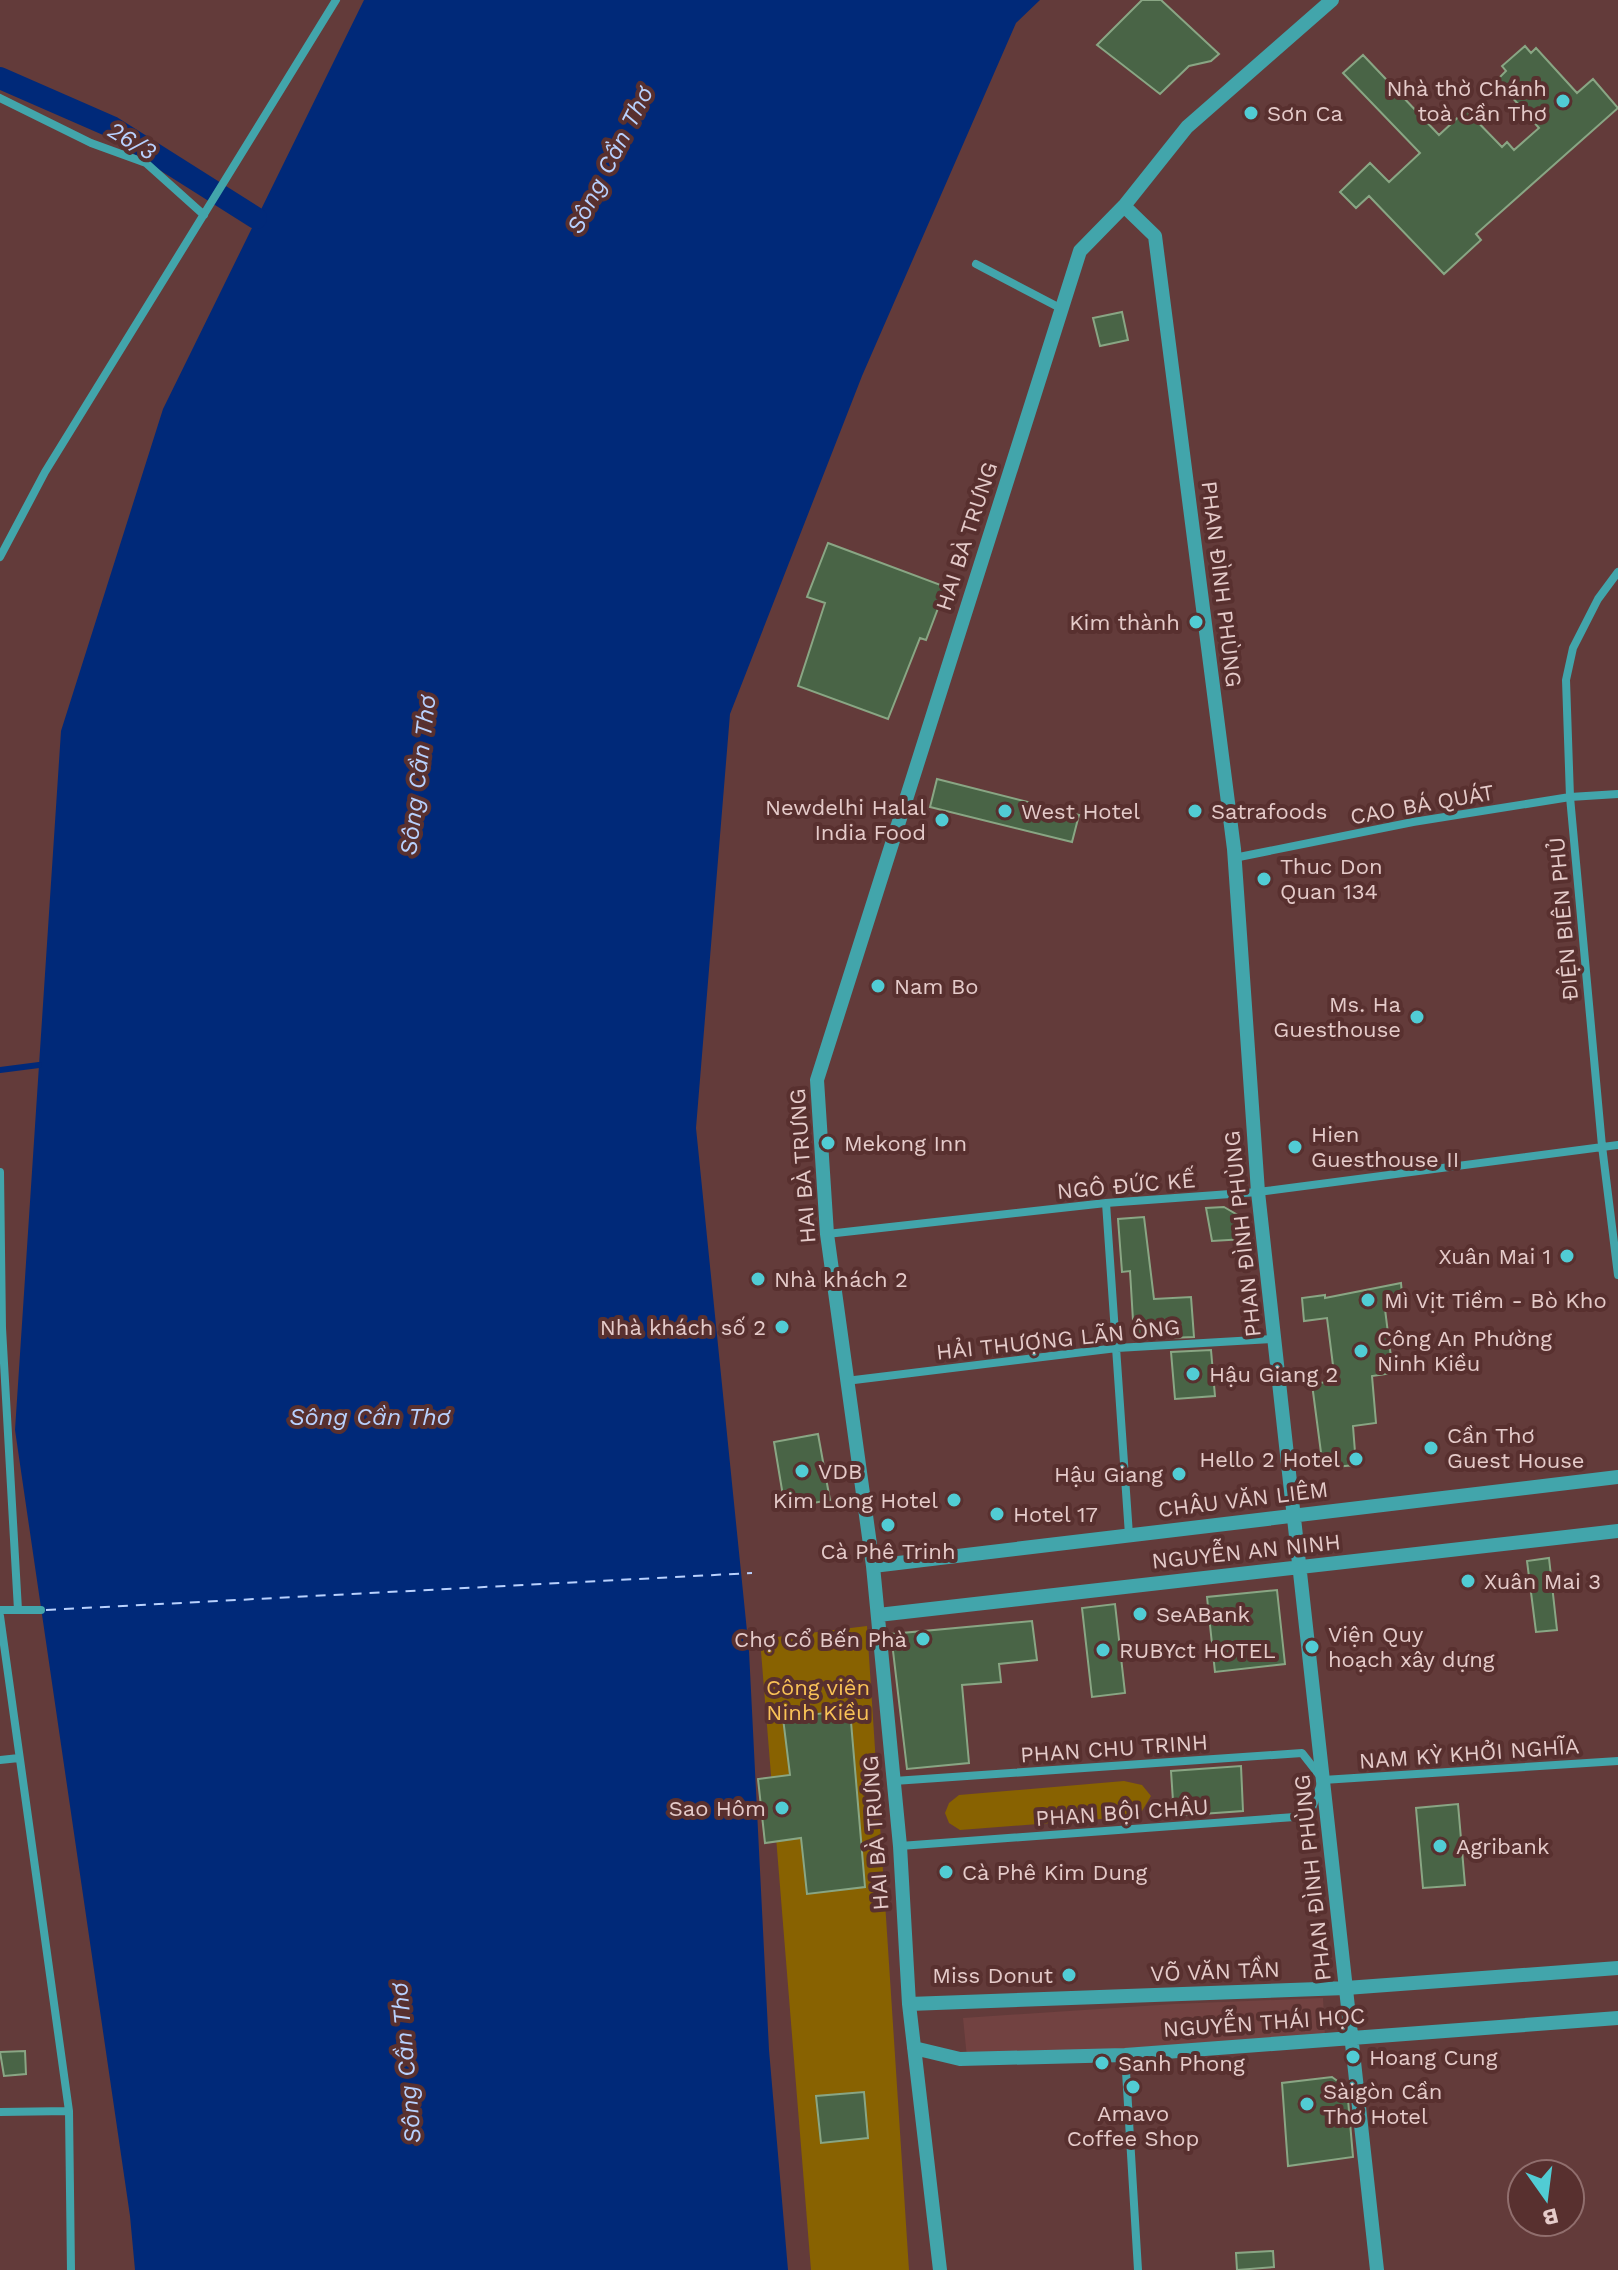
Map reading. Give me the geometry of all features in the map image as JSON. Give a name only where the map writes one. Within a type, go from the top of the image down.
[{"type":"street","points":[[0,557],[45,472],[336,0]]},
{"type":"street","name":"HAI BÀ TRƯNG","points":[[940,2270],[909,2004],[900,1846],[873,1566],[827,1234],[817,1080],[1080,251],[1124,206],[1187,127],[1332,0]]},
{"type":"street","points":[[0,98],[91,143],[146,163],[204,215]]},
{"type":"street","name":"PHAN ĐÌNH PHÙNG","points":[[1124,206],[1155,236],[1234,858],[1258,1192],[1377,2270]]},
{"type":"street","points":[[976,264],[1062,309]]},
{"type":"street","name":"ĐIỆN BIÊN PHỦ","points":[[1618,572],[1598,599],[1573,648],[1566,680],[1570,797],[1602,1146],[1618,1275]]},
{"type":"street","name":"CAO BÁ QUÁT","points":[[1234,858],[1413,822],[1570,797],[1618,794]]},
{"type":"street","name":"NGÔ ĐỨC KẾ","points":[[827,1234],[1106,1203],[1258,1192],[1618,1145]]},
{"type":"street","points":[[0,1172],[1,1327],[18,1610]]},
{"type":"street","points":[[1106,1203],[1129,1535]]},
{"type":"street","name":"HẢI THƯỢNG LÃN ÔNG","points":[[846,1381],[1117,1348],[1274,1339]]},
{"type":"street","name":"CHÂU VĂN LIÊM","points":[[873,1566],[1618,1477]]},
{"type":"street","name":"NGUYỄN AN NINH","points":[[878,1615],[1618,1531]]},
{"type":"street","points":[[41,1610],[0,1613],[69,2111],[71,2270]]},
{"type":"street","name":"PHAN CHU TRINH","points":[[894,1781],[1302,1753],[1323,1780]]},
{"type":"street","points":[[0,1760],[19,1758]]},
{"type":"street","name":"NAM KỲ KHỞI NGHĨA","points":[[1323,1780],[1618,1761]]},
{"type":"street","name":"PHAN BỘI CHÂU","points":[[900,1846],[1309,1816],[1323,1780]]},
{"type":"street","name":"VÕ VĂN TẦN","points":[[909,2004],[1346,1988],[1618,1968]]},
{"type":"street","name":"NGUYỄN THÁI HỌC","points":[[914,2048],[960,2059],[1125,2055],[1618,2018]]},
{"type":"street","points":[[1125,2055],[1138,2270]]},
{"type":"street","points":[[0,2112],[69,2111]]},
{"type":"shaded area","points":[[1323,1998],[1325,2036],[967,2058],[963,2018]]},
{"type":"green space","name":"Công viên Ninh Kiều","points":[[867,1626],[909,2270],[811,2270],[760,1639]]},
{"type":"green space","points":[[1124,1781],[1142,1785],[1151,1796],[1142,1811],[1127,1817],[960,1830],[949,1823],[945,1813],[949,1803],[959,1795]]},
{"type":"water","name":"Sông Cần Thơ","points":[[364,0],[1040,0],[1016,23],[862,376],[730,714],[696,1128],[749,1651],[769,2050],[788,2270],[135,2270],[130,2216],[15,1430],[61,731],[163,409]]},
{"type":"building","points":[[1142,0],[1161,0],[1219,54],[1211,61],[1189,66],[1160,94],[1097,45]]},
{"type":"building","points":[[1525,46],[1531,53],[1536,48],[1577,93],[1593,79],[1618,108],[1476,234],[1481,240],[1444,274],[1369,196],[1356,208],[1340,192],[1370,163],[1389,182],[1420,153],[1343,73],[1363,55],[1439,135],[1466,110],[1502,147],[1507,142],[1514,150],[1539,128],[1497,80],[1506,71],[1502,66]]},
{"type":"building","points":[[1122,312],[1128,340],[1100,346],[1093,318]]},
{"type":"building","points":[[828,543],[946,587],[926,640],[920,638],[888,719],[798,686],[825,603],[807,597]]},
{"type":"building","name":"West Hotel","points":[[937,779],[1079,815],[1072,842],[930,807]]},
{"type":"building","points":[[1224,1207],[1241,1217],[1245,1239],[1212,1241],[1206,1208]]},
{"type":"building","points":[[1144,1217],[1154,1299],[1191,1297],[1194,1337],[1134,1337],[1130,1271],[1122,1272],[1118,1219]]},
{"type":"building","points":[[1401,1283],[1403,1306],[1385,1309],[1393,1373],[1372,1376],[1376,1423],[1353,1426],[1356,1465],[1323,1468],[1312,1384],[1335,1381],[1327,1318],[1304,1321],[1302,1298],[1325,1295],[1325,1298]]},
{"type":"building","name":"Hậu Giang 2","points":[[1211,1350],[1215,1396],[1175,1399],[1171,1352]]},
{"type":"building","name":"VDB","points":[[818,1434],[830,1500],[785,1508],[774,1442]]},
{"type":"building","points":[[1549,1558],[1557,1630],[1536,1632],[1527,1561]]},
{"type":"building","points":[[1277,1590],[1285,1664],[1215,1672],[1207,1597]]},
{"type":"building","name":"RUBYct HOTEL","points":[[1115,1604],[1125,1693],[1092,1697],[1082,1608]]},
{"type":"building","points":[[1032,1621],[1037,1660],[999,1664],[1001,1682],[962,1685],[969,1763],[907,1769],[891,1634]]},
{"type":"building","points":[[850,1710],[865,1887],[807,1894],[801,1838],[765,1843],[758,1779],[790,1775],[783,1718]]},
{"type":"building","points":[[1241,1766],[1243,1811],[1174,1816],[1171,1771]]},
{"type":"building","name":"Agribank","points":[[1458,1804],[1465,1885],[1423,1888],[1416,1808]]},
{"type":"building","points":[[25,2051],[26,2074],[4,2076],[0,2052]]},
{"type":"building","points":[[1332,2077],[1347,2088],[1353,2157],[1288,2166],[1282,2083]]},
{"type":"building","points":[[864,2092],[868,2138],[821,2143],[816,2096]]},
{"type":"building","points":[[1273,2251],[1274,2267],[1237,2270],[1236,2253]]},
{"type":"waterway","name":"26/3","points":[[0,78],[112,127],[256,218]]},
{"type":"waterway","points":[[0,1070],[39,1065]]},
{"type":"ferry route","points":[[46,1610],[752,1573]]},
{"type":"place","name":"Nhà thờ Chánh toà Cần Thơ","points":[[1563,101]]},
{"type":"place","name":"Sơn Ca","points":[[1251,113]]},
{"type":"place","name":"Kim thành","points":[[1196,622]]},
{"type":"place","name":"West Hotel","points":[[1005,811]]},
{"type":"place","name":"Satrafoods","points":[[1195,811]]},
{"type":"place","name":"Newdelhi Halal India Food","points":[[942,820]]},
{"type":"place","name":"Thuc Don Quan 134","points":[[1264,879]]},
{"type":"place","name":"Nam Bo","points":[[878,986]]},
{"type":"place","name":"Ms. Ha Guesthouse","points":[[1417,1017]]},
{"type":"place","name":"Mekong Inn","points":[[828,1143]]},
{"type":"place","name":"Hien Guesthouse II","points":[[1295,1147]]},
{"type":"place","name":"Xuân Mai 1","points":[[1567,1256]]},
{"type":"place","name":"Nhà khách 2","points":[[758,1279]]},
{"type":"place","name":"Mì Vịt Tiềm - Bò Kho","points":[[1368,1300]]},
{"type":"place","name":"Nhà khách số 2","points":[[782,1327]]},
{"type":"place","name":"Công An Phường Ninh Kiều","points":[[1361,1351]]},
{"type":"place","name":"Hậu Giang 2","points":[[1193,1374]]},
{"type":"place","name":"Cần Thơ Guest House","points":[[1431,1448]]},
{"type":"place","name":"Hello 2 Hotel","points":[[1356,1459]]},
{"type":"place","name":"VDB","points":[[802,1471]]},
{"type":"place","name":"Hậu Giang","points":[[1179,1474]]},
{"type":"place","name":"Kim Long Hotel","points":[[954,1500]]},
{"type":"place","name":"Hotel 17","points":[[997,1514]]},
{"type":"place","name":"Cà Phê Trinh","points":[[888,1525]]},
{"type":"place","name":"Xuân Mai 3","points":[[1468,1581]]},
{"type":"place","name":"SeABank","points":[[1140,1614]]},
{"type":"place","name":"Chợ Cổ Bến Phà","points":[[923,1639]]},
{"type":"place","name":"Viện Quy hoạch xây dựng","points":[[1312,1647]]},
{"type":"place","name":"RUBYct HOTEL","points":[[1103,1650]]},
{"type":"place","name":"Sao Hôm","points":[[782,1808]]},
{"type":"place","name":"Agribank","points":[[1440,1846]]},
{"type":"place","name":"Cà Phê Kim Dung","points":[[946,1872]]},
{"type":"place","name":"Miss Donut","points":[[1069,1975]]},
{"type":"place","name":"Hoang Cung","points":[[1353,2057]]},
{"type":"place","name":"Sanh Phong","points":[[1102,2063]]},
{"type":"place","name":"Amavo Coffee Shop","points":[[1133,2087]]},
{"type":"place","name":"Sàigòn Cần Thơ Hotel","points":[[1307,2104]]}]
